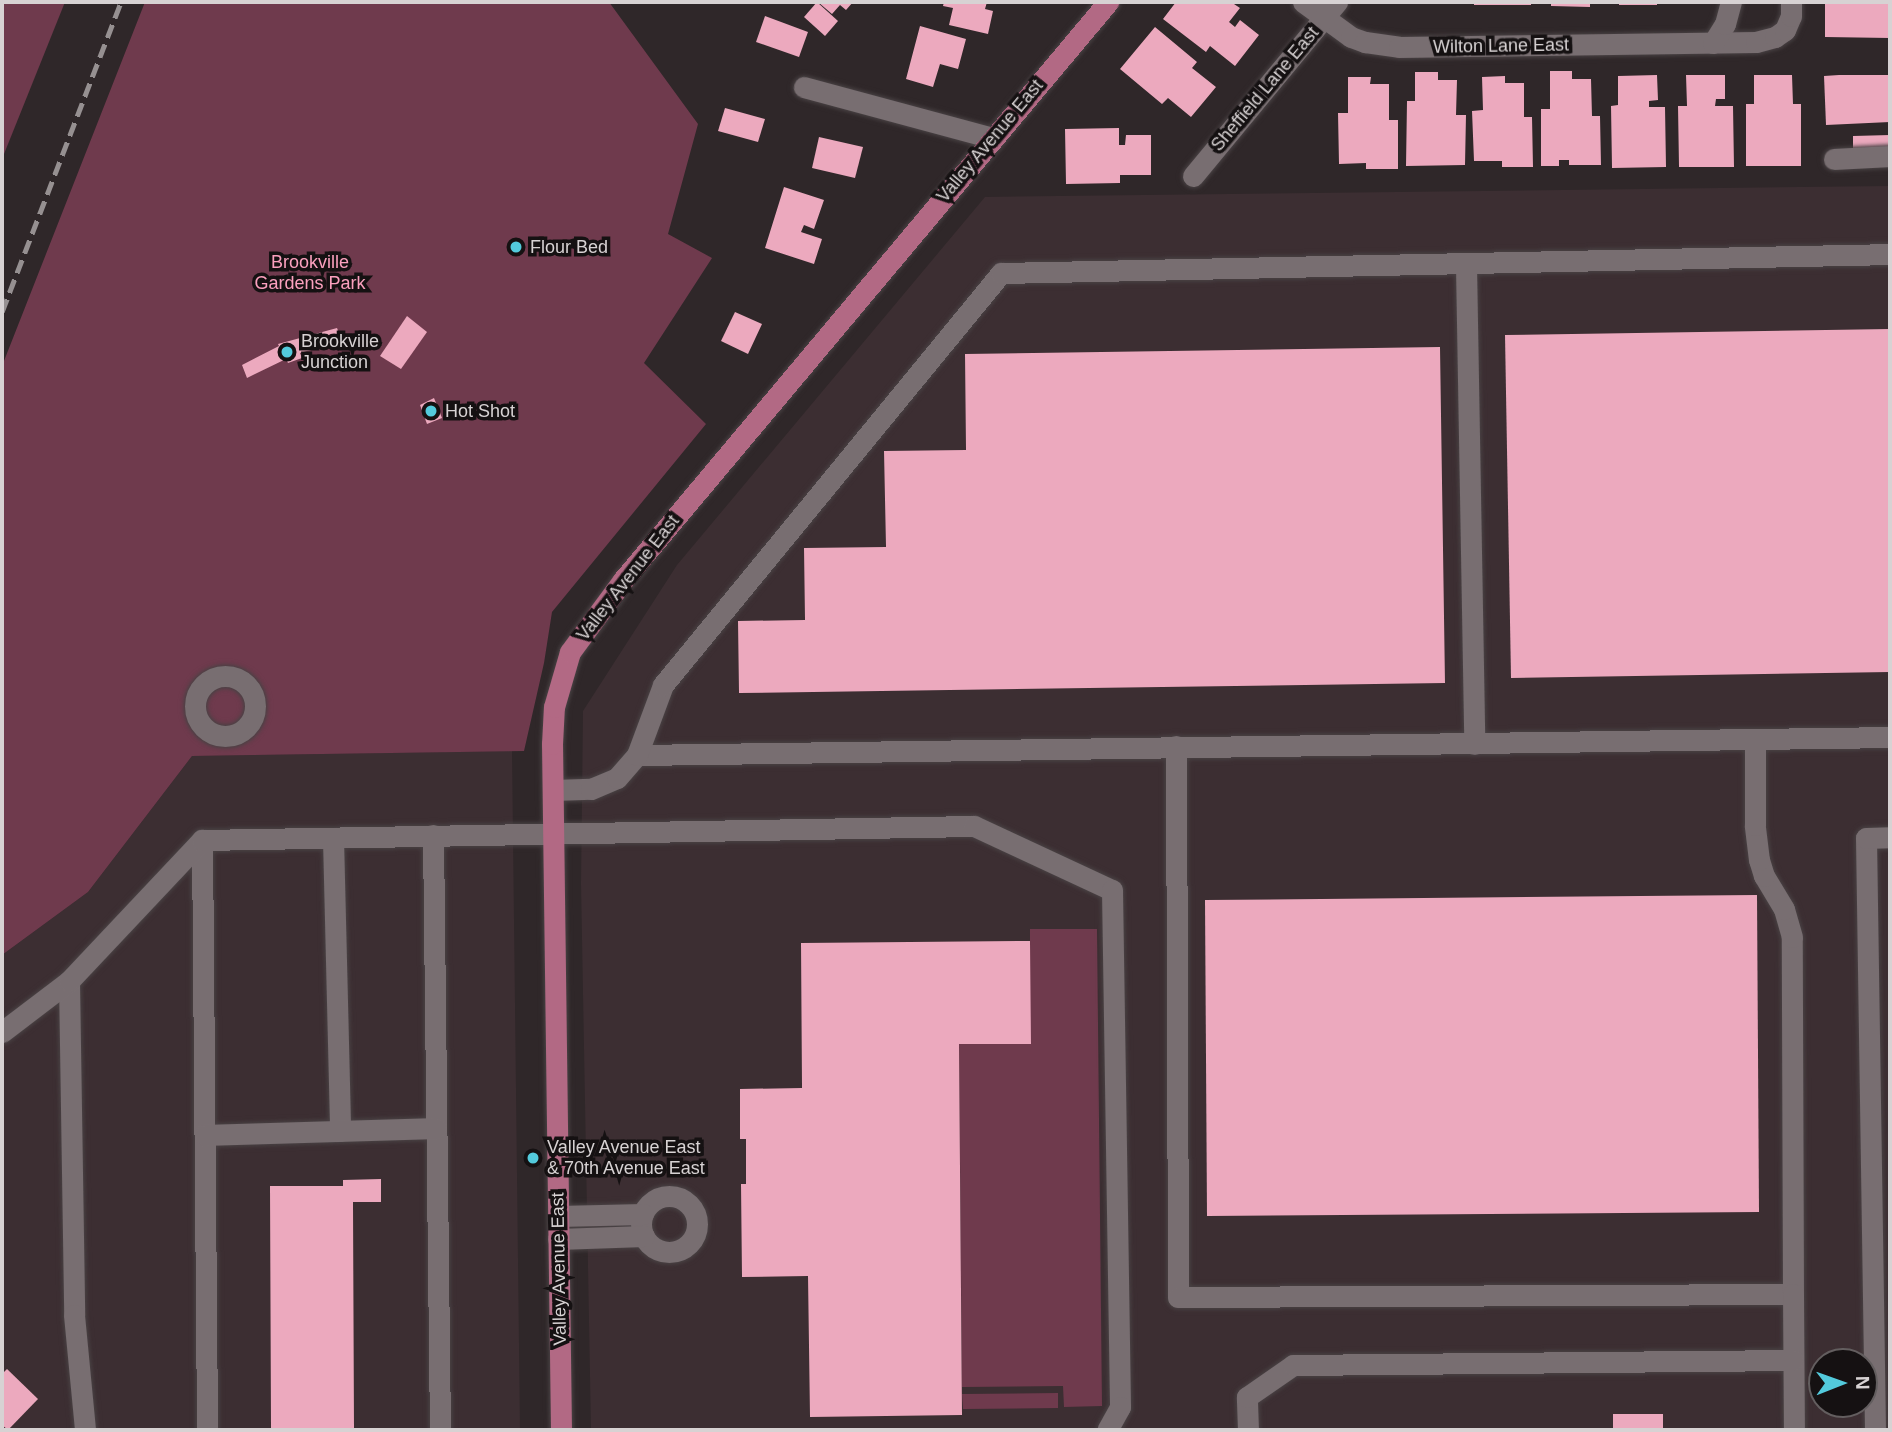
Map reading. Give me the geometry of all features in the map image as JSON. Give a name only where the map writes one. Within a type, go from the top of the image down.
[{"type":"main road","name":"Valley Avenue East","points":[[561,1430],[553,790],[554,707],[570,652],[622,580],[1108,2]]},
{"type":"street","name":"Wilton Lane East","points":[[1303,2],[1331,10],[1358,40],[1399,47],[1756,42],[1775,37],[1788,24],[1791,2]]},
{"type":"street","points":[[1713,43],[1725,24],[1731,2]]},
{"type":"street","name":"Sheffield Lane East","points":[[1193,176],[1331,10]]},
{"type":"street","points":[[804,88],[993,138]]},
{"type":"street","points":[[1834,159],[1890,156]]},
{"type":"street","points":[[553,790],[591,789],[617,778],[637,755],[663,685],[1001,273],[1890,254]]},
{"type":"street","points":[[1466,265],[1474,744]]},
{"type":"street","points":[[637,755],[1890,737]]},
{"type":"street","points":[[1755,739],[1755,825],[1759,859],[1764,876],[1784,909],[1792,937],[1794,1430]]},
{"type":"street","points":[[1176,746],[1178,1297],[1793,1294]]},
{"type":"street","points":[[2,1031],[69,981],[202,841],[553,832],[974,826],[1112,890],[1120,1407],[1107,1430]]},
{"type":"street","points":[[433,835],[440,1430]]},
{"type":"street","points":[[1875,1430],[1866,838],[1890,837]]},
{"type":"street","points":[[333,838],[341,1131]]},
{"type":"street","points":[[202,841],[207,1430]]},
{"type":"street","points":[[69,981],[74,1315],[85,1430]]},
{"type":"street","points":[[205,1135],[436,1128]]},
{"type":"street","points":[[558,1216],[643,1225],[558,1239]]},
{"type":"street","points":[[1248,1430],[1247,1397],[1293,1365],[1793,1360]]},
{"type":"shaded area","points":[[1890,186],[1890,1430],[591,1430],[581,884],[583,711],[677,565],[985,197]]},
{"type":"shaded area","points":[[512,751],[520,1430],[2,1430],[2,955],[88,892],[192,756]]},
{"type":"green space","points":[[2,2],[65,2],[2,159]]},
{"type":"green space","name":"Brookville Gardens Park","points":[[145,2],[609,2],[698,124],[668,234],[712,258],[644,363],[706,424],[552,612],[544,663],[524,751],[192,756],[88,892],[2,955],[2,366]]},
{"type":"green space","points":[[1030,929],[1097,929],[1102,1406],[1064,1407],[1063,1386],[962,1387],[959,1044],[1030,1044]]},
{"type":"green space","points":[[1058,1393],[1058,1408],[963,1409],[962,1394]]},
{"type":"building","points":[[817,2],[838,21],[825,36],[804,17]]},
{"type":"building","points":[[818,2],[853,2],[846,10],[840,5],[832,14]]},
{"type":"building","points":[[944,2],[987,2],[985,9],[993,11],[988,34],[949,25],[953,8],[943,6]]},
{"type":"building","points":[[1176,2],[1231,2],[1240,8],[1229,22],[1235,27],[1240,20],[1259,35],[1235,66],[1210,46],[1206,52],[1163,19]]},
{"type":"building","points":[[1474,2],[1531,2],[1531,5],[1474,5]]},
{"type":"building","points":[[1551,2],[1590,2],[1590,7],[1551,6]]},
{"type":"building","points":[[1619,2],[1657,2],[1657,5],[1619,5]]},
{"type":"building","points":[[1825,2],[1890,2],[1890,38],[1825,37]]},
{"type":"building","points":[[765,16],[808,32],[799,57],[756,42]]},
{"type":"building","points":[[920,26],[966,39],[958,69],[940,64],[933,87],[906,79]]},
{"type":"building","points":[[1155,27],[1197,62],[1192,68],[1216,87],[1191,117],[1168,98],[1162,104],[1120,69]]},
{"type":"building","points":[[1550,71],[1572,71],[1572,79],[1591,79],[1592,116],[1600,116],[1601,165],[1569,165],[1569,160],[1559,160],[1559,166],[1541,166],[1541,109],[1550,109]]},
{"type":"building","points":[[1415,72],[1438,72],[1438,80],[1457,80],[1456,115],[1466,115],[1465,165],[1406,166],[1407,101],[1415,101]]},
{"type":"building","points":[[1657,75],[1658,100],[1649,101],[1649,107],[1665,107],[1666,167],[1612,168],[1611,106],[1618,105],[1618,76]]},
{"type":"building","points":[[1686,75],[1725,75],[1725,99],[1716,99],[1715,106],[1733,106],[1734,167],[1679,167],[1678,106],[1687,106]]},
{"type":"building","points":[[1754,75],[1792,75],[1793,104],[1801,104],[1801,166],[1746,166],[1746,104],[1754,104]]},
{"type":"building","points":[[1890,75],[1890,122],[1826,125],[1824,76]]},
{"type":"building","points":[[1505,76],[1505,83],[1524,83],[1524,117],[1532,117],[1533,167],[1502,167],[1502,161],[1474,161],[1472,111],[1483,110],[1482,77]]},
{"type":"building","points":[[1348,77],[1371,77],[1370,84],[1389,84],[1389,120],[1398,120],[1398,169],[1366,169],[1366,163],[1339,164],[1338,113],[1348,113]]},
{"type":"building","points":[[725,108],[765,119],[758,142],[718,131]]},
{"type":"building","points":[[1119,128],[1119,145],[1125,145],[1126,135],[1151,135],[1151,175],[1120,175],[1120,183],[1066,184],[1065,129]]},
{"type":"building","points":[[1890,135],[1890,151],[1853,152],[1853,136]]},
{"type":"building","points":[[819,137],[863,147],[855,178],[812,168]]},
{"type":"building","points":[[784,187],[824,200],[814,229],[804,225],[801,232],[822,239],[814,264],[765,248]]},
{"type":"building","points":[[735,312],[762,324],[748,354],[721,341]]},
{"type":"building","points":[[407,316],[427,332],[401,369],[380,356]]},
{"type":"building","name":"Brookville Junction","points":[[337,328],[342,341],[300,353],[302,358],[288,363],[286,359],[247,378],[242,365],[279,346],[278,344]]},
{"type":"building","points":[[1890,329],[1890,672],[1511,678],[1505,335]]},
{"type":"building","points":[[1440,347],[1445,683],[739,693],[738,621],[805,620],[804,548],[886,547],[884,451],[966,450],[965,354]]},
{"type":"building","name":"Hot Shot","points":[[434,398],[442,418],[427,424],[420,405]]},
{"type":"building","points":[[1757,895],[1759,1212],[1207,1216],[1205,900]]},
{"type":"building","points":[[1030,941],[1031,1044],[959,1044],[962,1415],[810,1417],[808,1276],[742,1277],[741,1184],[746,1184],[746,1139],[740,1139],[740,1089],[802,1088],[801,943]]},
{"type":"building","points":[[381,1179],[381,1202],[353,1202],[354,1430],[271,1430],[270,1186],[343,1186],[343,1180]]},
{"type":"building","points":[[7,1369],[38,1399],[8,1430],[2,1425],[2,1374]]},
{"type":"building","points":[[1613,1414],[1663,1414],[1663,1430],[1613,1430]]},
{"type":"railway","points":[[2,312],[121,2]]},
{"type":"place","name":"Flour Bed","points":[[516,247]]},
{"type":"place","name":"Brookville Junction","points":[[287,352]]},
{"type":"place","name":"Hot Shot","points":[[431,411]]},
{"type":"place","name":"Valley Avenue East & 70th Avenue East","points":[[533,1158]]}]
